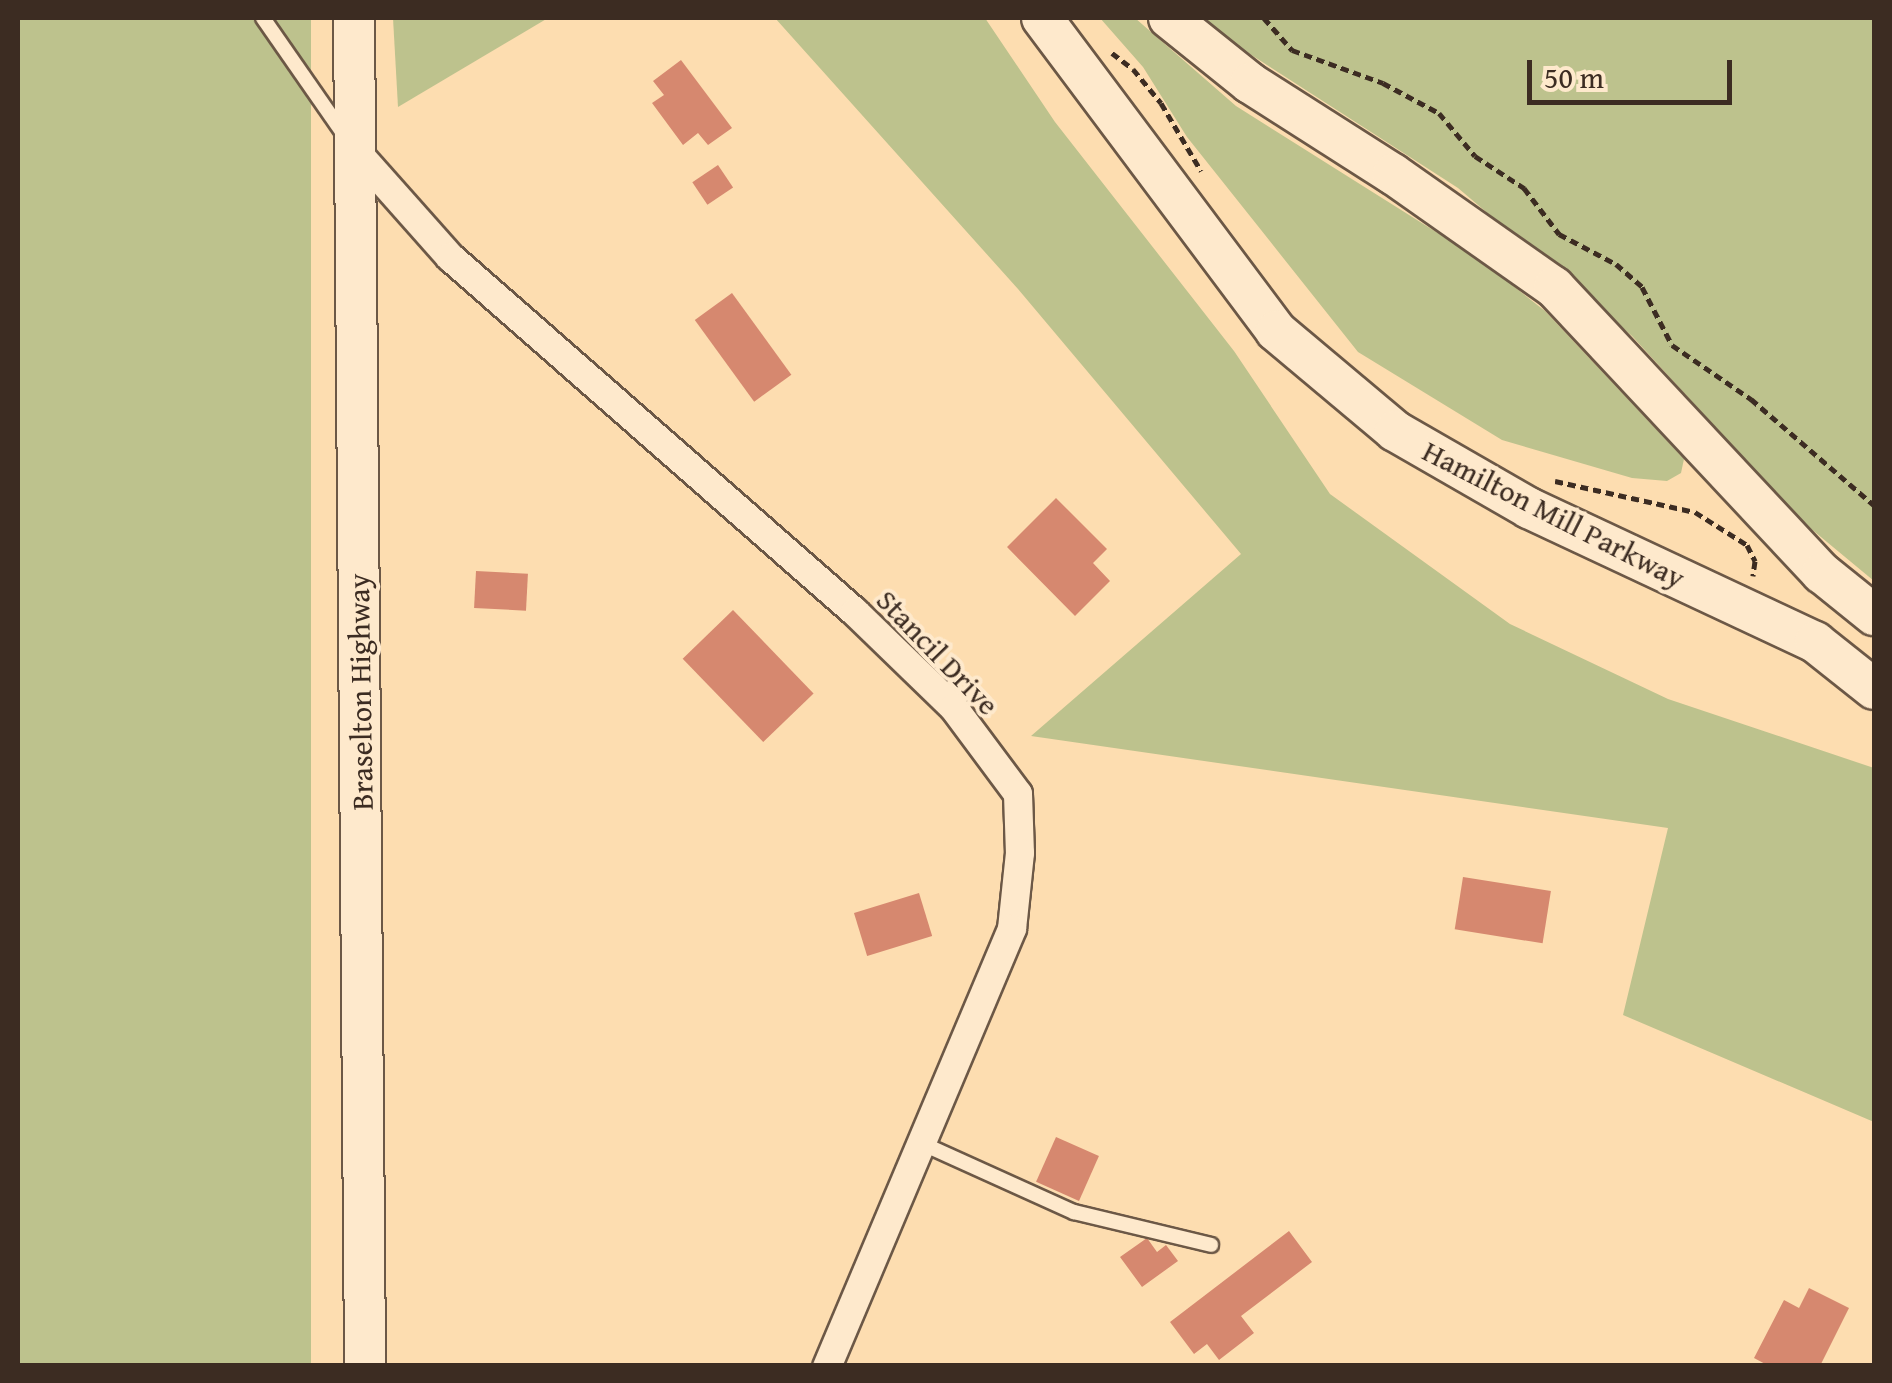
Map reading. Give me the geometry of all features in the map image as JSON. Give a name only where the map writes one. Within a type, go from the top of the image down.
[{"type":"street","name":"Braselton Highway","points":[[354,18],[365,1366]]},
{"type":"street","name":"Hamilton Mill Parkway","points":[[1042,18],[1276,331],[1395,431],[1529,508],[1816,642],[1874,689]]},
{"type":"street","points":[[1169,18],[1250,83],[1393,174],[1554,287],[1822,573],[1874,615]]},
{"type":"street","name":"Stancil Drive","points":[[355,150],[450,257],[855,612],[954,708],[1018,794],[1020,854],[1012,929],[827,1366]]},
{"type":"lane","points":[[263,18],[355,150]]},
{"type":"lane","points":[[921,1143],[1074,1212],[1211,1245]]},
{"type":"path","points":[[1264,18],[1292,50],[1384,83],[1439,112],[1476,156],[1524,188],[1559,234],[1616,264],[1642,287],[1672,346],[1750,399],[1874,505]]},
{"type":"path","points":[[1103,46],[1133,69],[1160,103],[1208,186]]},
{"type":"path","points":[[1542,476],[1694,512],[1746,544],[1755,561],[1752,582]]},
{"type":"green space","points":[[18,18],[311,18],[311,1365],[18,1365]]},
{"type":"green space","points":[[393,18],[548,18],[398,107]]},
{"type":"green space","points":[[775,18],[985,18],[1055,122],[1234,351],[1330,494],[1510,624],[1668,699],[1874,768],[1874,1122],[1623,1015],[1668,828],[1031,736],[1241,554],[1018,289]]},
{"type":"green space","points":[[1100,18],[1135,18],[1236,106],[1479,259],[1545,311],[1684,459],[1681,473],[1667,481],[1632,478],[1502,440],[1358,352],[1187,137],[1143,67]]},
{"type":"green space","points":[[1204,18],[1874,18],[1874,581],[1798,518],[1632,336],[1458,188],[1236,45]]},
{"type":"building","points":[[681,60],[732,128],[708,145],[698,133],[683,145],[652,103],[664,95],[653,81]]},
{"type":"building","points":[[718,165],[733,187],[707,205],[692,182]]},
{"type":"building","points":[[732,293],[791,375],[754,402],[695,320]]},
{"type":"building","points":[[1056,498],[1107,549],[1093,563],[1110,581],[1075,616],[1007,547]]},
{"type":"building","points":[[476,571],[528,574],[526,611],[474,608]]},
{"type":"building","points":[[733,610],[814,693],[763,742],[683,659]]},
{"type":"building","points":[[1463,877],[1551,891],[1543,943],[1455,929]]},
{"type":"building","points":[[919,893],[932,936],[867,956],[854,913]]},
{"type":"building","points":[[1056,1137],[1099,1156],[1079,1201],[1036,1182]]},
{"type":"building","points":[[1289,1231],[1312,1262],[1241,1316],[1254,1333],[1219,1360],[1207,1344],[1194,1354],[1170,1322]]},
{"type":"building","points":[[1147,1238],[1157,1252],[1166,1245],[1178,1261],[1142,1287],[1120,1257]]},
{"type":"building","points":[[1809,1288],[1849,1308],[1820,1366],[1769,1366],[1754,1358],[1784,1300],[1799,1308]]}]
